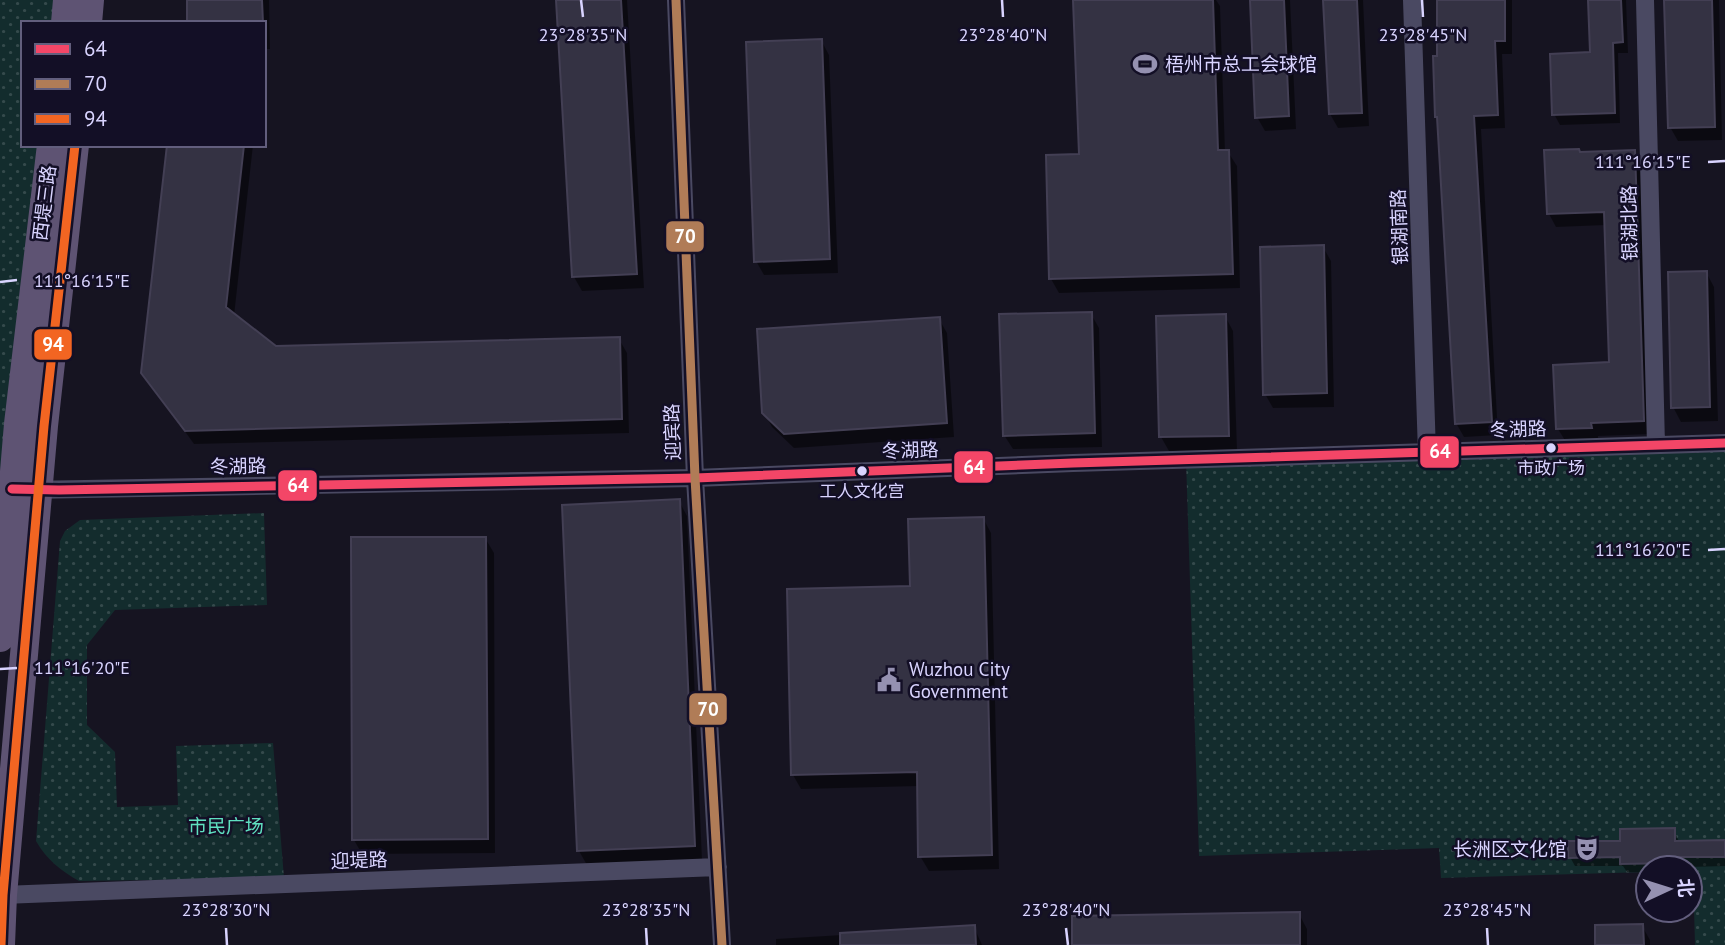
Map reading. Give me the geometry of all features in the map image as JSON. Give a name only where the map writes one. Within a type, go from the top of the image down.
[{"type":"main road","points":[[65,21],[67,0]]},
{"type":"main road","points":[[88,21],[90,0]]},
{"type":"main road","name":"西堤三路","points":[[1,945],[25,490],[51,147]]},
{"type":"main road","name":"西堤三路","points":[[0,638],[25,490],[75,147]]},
{"type":"street","name":"迎宾路","points":[[676,0],[695,478],[722,945]]},
{"type":"street","name":"银湖南路","points":[[1412,0],[1427,453]]},
{"type":"street","name":"银湖北路","points":[[1645,0],[1656,446]]},
{"type":"street","name":"冬湖路","points":[[25,490],[695,478],[1725,443]]},
{"type":"street","name":"迎堤路","points":[[3,895],[718,867]]},
{"type":"green space","points":[[0,0],[67,0],[65,21],[21,21],[21,147],[51,147],[0,637]]},
{"type":"green space","name":"市政广场","points":[[1725,443],[1725,945],[1695,945],[1694,924],[1704,924],[1704,854],[1634,854],[1634,872],[1441,878],[1439,848],[1199,856],[1186,460]]},
{"type":"green space","name":"市民广场","points":[[264,513],[267,605],[115,610],[87,645],[87,725],[115,752],[117,807],[178,805],[176,746],[273,743],[284,878],[79,881],[54,864],[36,841],[60,541],[65,531],[80,520]]},
{"type":"building","points":[[187,0],[262,0],[263,21],[187,21]]},
{"type":"building","points":[[556,0],[621,0],[637,274],[572,277]]},
{"type":"building","points":[[1073,0],[1213,0],[1218,150],[1229,150],[1233,274],[1049,279],[1046,155],[1079,154]]},
{"type":"building","points":[[1250,0],[1284,0],[1289,116],[1255,118]]},
{"type":"building","points":[[1323,0],[1357,0],[1362,113],[1329,114]]},
{"type":"building","points":[[1437,0],[1505,0],[1505,41],[1495,41],[1498,115],[1474,116],[1492,422],[1455,424],[1435,117],[1433,56],[1437,56]]},
{"type":"building","points":[[1588,0],[1621,0],[1623,42],[1613,43],[1615,113],[1552,115],[1550,54],[1590,52]]},
{"type":"building","points":[[1664,0],[1712,0],[1715,127],[1668,128]]},
{"type":"building","points":[[822,39],[830,259],[754,262],[746,42]]},
{"type":"building","points":[[167,147],[244,147],[226,307],[276,346],[620,337],[622,419],[185,431],[141,373]]},
{"type":"building","points":[[1579,149],[1580,152],[1635,150],[1644,421],[1591,423],[1592,428],[1556,429],[1553,365],[1609,362],[1604,212],[1547,214],[1544,150]]},
{"type":"building","points":[[1324,245],[1327,393],[1263,395],[1260,247]]},
{"type":"building","points":[[1707,271],[1710,407],[1671,408],[1668,272]]},
{"type":"building","points":[[1092,312],[1095,433],[1003,436],[999,314]]},
{"type":"building","points":[[1226,314],[1229,436],[1159,437],[1156,316]]},
{"type":"building","points":[[940,317],[947,423],[784,434],[762,413],[757,329]]},
{"type":"building","points":[[680,499],[695,846],[577,851],[562,505]]},
{"type":"building","name":"Wuzhou City Government","points":[[984,517],[992,855],[918,857],[917,772],[791,775],[787,589],[910,586],[908,519]]},
{"type":"building","points":[[351,537],[486,537],[488,839],[352,840]]},
{"type":"building","points":[[1675,828],[1675,841],[1725,840],[1725,857],[1704,857],[1704,854],[1634,854],[1634,864],[1620,864],[1620,857],[1568,858],[1568,841],[1620,841],[1620,829]]},
{"type":"building","points":[[1300,912],[1300,945],[1072,945],[1072,916]]},
{"type":"building","points":[[1643,924],[1644,945],[1595,945],[1595,925]]},
{"type":"building","points":[[975,925],[976,945],[840,945],[840,933]]},
{"type":"transit line","name":"70","points":[[676,0],[695,478],[722,945]]},
{"type":"transit line","name":"94","points":[[1,945],[3,895],[44,426],[75,147]]},
{"type":"transit line","name":"64","points":[[12,489],[695,478],[1073,463],[1725,443]]},
{"type":"place","name":"梧州市总工会球馆","points":[[1145,64]]},
{"type":"place","name":"市政广场","points":[[1551,448]]},
{"type":"place","name":"工人文化宫","points":[[862,471]]},
{"type":"place","name":"Wuzhou City Government","points":[[889,680]]},
{"type":"place","name":"长洲区文化馆","points":[[1587,849]]}]
